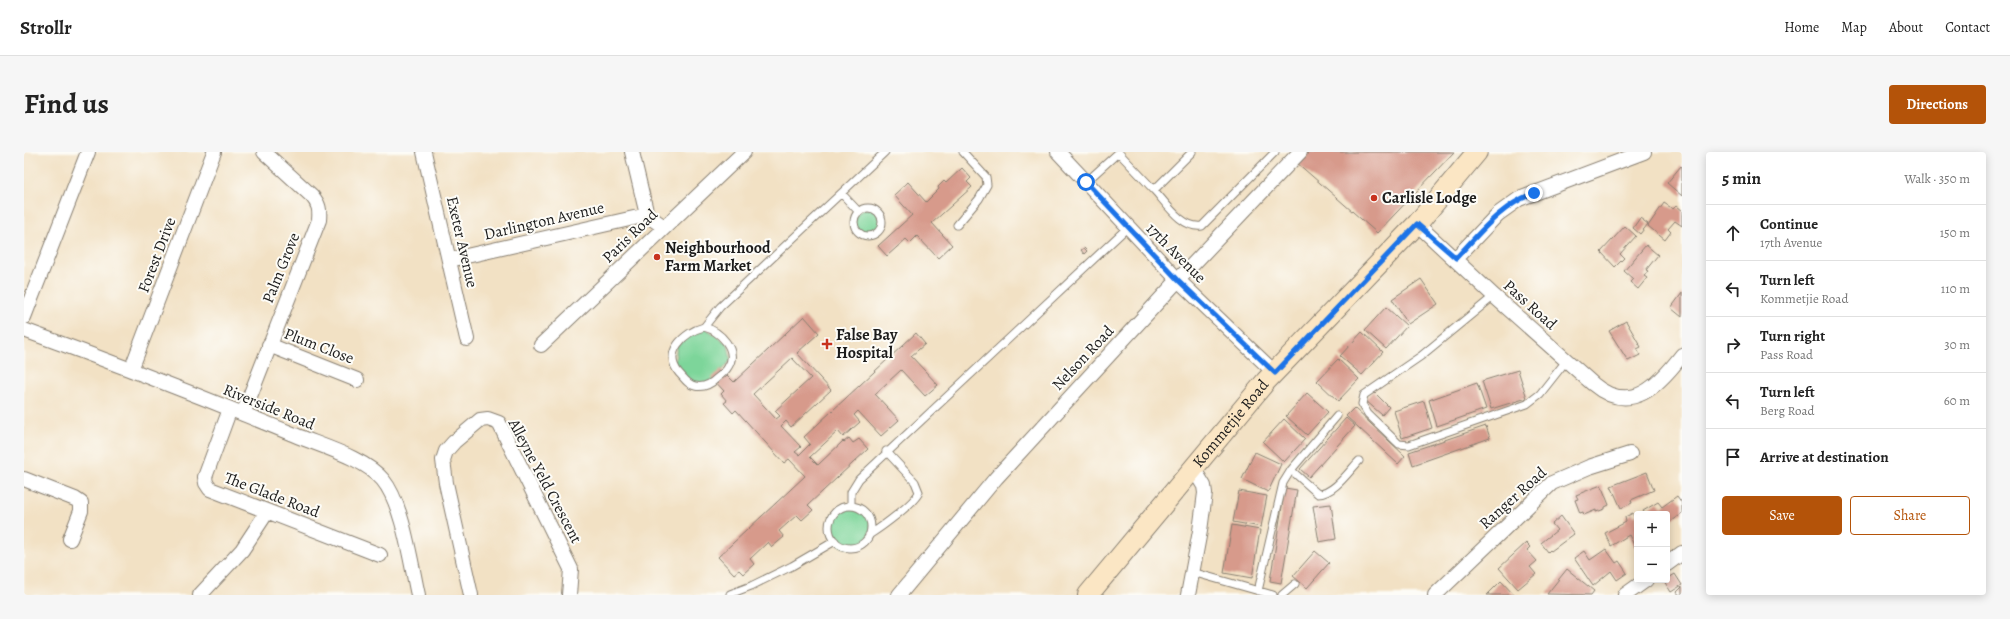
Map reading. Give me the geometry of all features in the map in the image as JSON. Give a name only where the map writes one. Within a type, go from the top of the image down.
[{"type":"main road","name":"Kommetjie Road","points":[[1088,595],[1193,468],[1275,373],[1417,224],[1477,152]]},
{"type":"street","points":[[24,317],[88,152]]},
{"type":"street","name":"Forest Drive","points":[[131,370],[214,152]]},
{"type":"street","name":"Palm Grove","points":[[237,412],[269,345],[319,220],[320,212],[318,204],[312,196],[264,152]]},
{"type":"street","name":"Exeter Avenue","points":[[424,152],[467,339]]},
{"type":"street","points":[[632,152],[647,215],[664,227]]},
{"type":"street","name":"Paris Road","points":[[541,345],[744,152]]},
{"type":"street","name":"17th Avenue","points":[[1058,152],[1127,228],[1178,280],[1275,373]]},
{"type":"street","name":"Nelson Road","points":[[899,595],[996,478],[1178,280],[1300,152]]},
{"type":"street","points":[[1456,258],[1498,214],[1519,199],[1644,152]]},
{"type":"street","name":"Darlington Avenue","points":[[449,260],[647,215]]},
{"type":"street","name":"Pass Road","points":[[1417,224],[1456,258],[1494,296],[1566,361],[1605,393],[1628,397],[1640,395],[1656,385],[1682,355]]},
{"type":"street","name":"Riverside Road","points":[[24,330],[237,412],[348,457],[364,465],[383,479],[396,504],[418,595]]},
{"type":"street","name":"Plum Close","points":[[269,345],[357,380]]},
{"type":"street","name":"The Glade Road","points":[[237,412],[207,473],[206,483],[210,489],[380,555]]},
{"type":"street","name":"Alleyne Yeld Crescent","points":[[471,595],[444,476],[443,460],[446,451],[454,442],[480,420],[488,419],[499,423],[571,569],[569,595]]},
{"type":"street","name":"Ranger Road","points":[[1436,595],[1552,483],[1589,467],[1630,454]]},
{"type":"street","points":[[1188,595],[1205,493],[1204,486],[1193,468]]},
{"type":"street","points":[[24,479],[75,499],[81,503],[81,511],[70,539]]},
{"type":"street","points":[[200,595],[242,550],[267,512]]},
{"type":"street","points":[[1670,562],[1682,553]]},
{"type":"street","points":[[1625,595],[1642,583]]},
{"type":"lane","points":[[704,327],[716,331],[728,344],[731,360],[728,368],[711,384],[703,387],[694,386],[688,382],[674,367],[673,352],[677,345],[688,334],[704,327],[720,307],[885,152]]},
{"type":"lane","points":[[957,225],[979,199],[987,184],[986,177],[963,152]]},
{"type":"lane","points":[[1086,182],[1118,152],[1176,215],[1187,224],[1202,226],[1275,152]]},
{"type":"lane","points":[[1154,190],[1192,152]]},
{"type":"lane","points":[[842,194],[858,212]]},
{"type":"lane","points":[[867,208],[872,208],[880,213],[883,222],[880,231],[876,234],[867,236],[859,233],[854,225],[858,212],[867,208]]},
{"type":"lane","points":[[851,506],[851,492],[855,483],[886,451],[1127,228]]},
{"type":"lane","points":[[1494,296],[1421,356],[1364,395],[1362,401],[1364,409],[1399,444],[1409,446],[1527,404],[1540,394],[1566,361]]},
{"type":"lane","points":[[1258,591],[1280,490],[1291,470],[1337,416]]},
{"type":"lane","points":[[869,534],[870,522],[867,516],[857,507],[851,506],[839,509],[831,518],[829,530],[835,542],[847,548],[854,547],[860,545],[869,534],[890,520],[915,498],[919,492],[916,482],[886,451]]},
{"type":"lane","points":[[1291,470],[1318,494],[1322,494],[1331,489],[1359,461]]},
{"type":"lane","points":[[730,594],[751,586],[835,542]]},
{"type":"lane","points":[[1192,572],[1273,595]]},
{"type":"lane","points":[[1282,595],[1295,584]]},
{"type":"green space","points":[[868,208],[878,212],[882,222],[878,232],[868,236],[858,232],[854,222],[858,212]]},
{"type":"green space","points":[[704,327],[728,344],[731,360],[711,384],[694,386],[674,367],[677,345]]},
{"type":"green space","points":[[850,506],[865,512],[871,527],[865,542],[850,548],[835,542],[829,527],[835,512]]},
{"type":"building","name":"Carlisle Lodge","points":[[1305,152],[1454,152],[1377,233],[1296,162]]},
{"type":"building","points":[[1681,166],[1682,167],[1682,196],[1667,183]]},
{"type":"building","points":[[962,168],[971,178],[967,182],[972,187],[932,223],[952,245],[938,258],[917,236],[910,243],[906,239],[887,256],[878,246],[912,215],[894,195],[908,182],[926,202],[939,189],[938,187],[944,181],[946,183]]},
{"type":"building","points":[[1664,203],[1673,209],[1676,206],[1682,211],[1682,226],[1675,221],[1668,229],[1671,232],[1665,240],[1648,226]]},
{"type":"building","points":[[1640,218],[1648,224],[1640,234],[1633,228]]},
{"type":"building","points":[[1625,226],[1636,236],[1620,254],[1624,258],[1615,267],[1601,252]]},
{"type":"building","points":[[1646,245],[1658,255],[1646,270],[1648,271],[1644,276],[1647,278],[1638,289],[1630,282],[1633,279],[1624,271]]},
{"type":"building","points":[[1084,248],[1087,251],[1084,254],[1081,250]]},
{"type":"building","points":[[1421,279],[1438,304],[1408,324],[1392,299]]},
{"type":"building","points":[[1682,293],[1682,317],[1671,308]]},
{"type":"building","points":[[1386,307],[1407,326],[1386,349],[1365,330]]},
{"type":"building","name":"False Bay Hospital","points":[[804,316],[819,333],[797,353],[831,390],[791,427],[786,421],[781,426],[801,447],[795,452],[799,455],[810,444],[804,437],[916,333],[925,344],[911,356],[938,385],[925,396],[901,370],[875,394],[899,420],[881,436],[858,411],[854,415],[860,422],[843,437],[838,431],[810,457],[818,465],[843,441],[844,442],[849,438],[853,443],[859,439],[868,449],[808,505],[813,510],[802,520],[797,515],[779,531],[784,537],[772,547],[768,542],[750,559],[754,564],[743,574],[739,570],[734,574],[718,557],[805,476],[789,459],[784,463],[736,410],[733,413],[724,403],[727,401],[721,394],[724,391],[712,378],[721,369],[734,382]],"holes":[[[792,358],[811,378],[775,411],[780,416],[776,419],[753,394]]]},
{"type":"building","points":[[1626,321],[1641,347],[1637,349],[1640,355],[1628,361],[1609,331]]},
{"type":"building","points":[[1362,332],[1383,352],[1362,375],[1340,356]]},
{"type":"building","points":[[1338,359],[1359,379],[1338,401],[1317,381]]},
{"type":"building","points":[[1518,370],[1527,398],[1491,409],[1482,381]]},
{"type":"building","points":[[1477,383],[1486,409],[1437,426],[1429,400]]},
{"type":"building","points":[[1373,391],[1389,407],[1382,415],[1365,400]]},
{"type":"building","points":[[1307,393],[1328,412],[1307,435],[1286,416]]},
{"type":"building","points":[[1424,401],[1432,428],[1402,438],[1394,411]]},
{"type":"building","points":[[1354,408],[1405,456],[1398,464],[1346,416]]},
{"type":"building","points":[[1346,418],[1355,426],[1309,477],[1300,469]]},
{"type":"building","points":[[1284,419],[1305,439],[1284,462],[1263,442]]},
{"type":"building","points":[[1486,426],[1490,438],[1413,465],[1409,452]]},
{"type":"building","points":[[1255,452],[1281,464],[1268,492],[1242,479]]},
{"type":"building","points":[[1647,472],[1654,490],[1631,500],[1632,503],[1621,508],[1611,486]]},
{"type":"building","points":[[1601,485],[1609,505],[1605,507],[1605,509],[1596,512],[1596,510],[1584,515],[1583,512],[1580,513],[1575,500],[1578,499],[1576,495]]},
{"type":"building","points":[[1285,488],[1297,490],[1281,583],[1270,581]]},
{"type":"building","points":[[1239,491],[1267,496],[1261,527],[1233,522]]},
{"type":"building","points":[[1677,496],[1682,503],[1682,513],[1670,522],[1670,511],[1643,511],[1658,502],[1662,507]]},
{"type":"building","points":[[1331,504],[1336,539],[1319,542],[1313,506]]},
{"type":"building","points":[[1633,513],[1634,545],[1629,535],[1611,546],[1605,533],[1626,522],[1625,517]]},
{"type":"building","points":[[1561,516],[1574,534],[1548,552],[1541,543],[1557,530],[1552,524]]},
{"type":"building","points":[[1232,525],[1260,530],[1252,578],[1224,573]]},
{"type":"building","points":[[1526,543],[1530,547],[1527,550],[1537,561],[1530,567],[1536,574],[1518,589],[1499,568]]},
{"type":"building","points":[[1606,549],[1616,563],[1619,561],[1627,573],[1617,580],[1611,571],[1593,586],[1574,558],[1584,551],[1590,560]]},
{"type":"building","points":[[1315,551],[1329,563],[1307,588],[1293,576]]},
{"type":"building","points":[[1567,569],[1594,591],[1591,595],[1547,594]]},
{"type":"building","points":[[1675,574],[1682,585],[1671,592],[1665,583],[1670,583],[1670,577]]},
{"type":"building","points":[[1501,581],[1514,595],[1487,595]]},
{"type":"building","points":[[1682,587],[1682,595],[1679,595],[1677,592]]},
{"type":"place","name":"Carlisle Lodge","points":[[1374,198]]},
{"type":"place","name":"Neighbourhood Farm Market","points":[[657,257]]},
{"type":"place","name":"False Bay Hospital","points":[[827,344]]},
{"type":"route","points":[[1086,182],[1127,228],[1178,280],[1275,373],[1417,224],[1456,258],[1498,214],[1519,199],[1534,193]]}]
